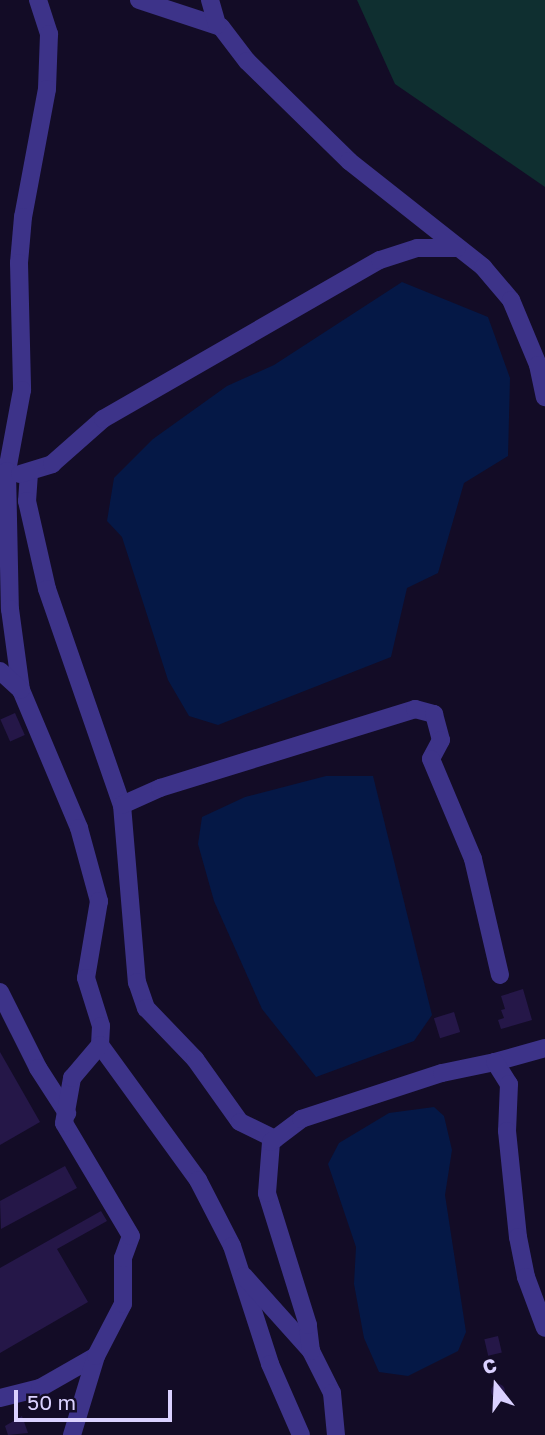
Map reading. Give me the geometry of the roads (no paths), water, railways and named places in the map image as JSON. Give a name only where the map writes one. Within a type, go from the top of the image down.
[{"type":"street","points":[[139,0],[217,25]]},
{"type":"street","points":[[209,0],[217,25],[306,121],[483,267],[511,300],[538,365],[545,397]]},
{"type":"street","points":[[42,4],[49,34],[47,89],[22,228],[22,390],[8,475],[10,609],[21,690],[79,828],[99,901],[86,978],[101,1026],[100,1045],[72,1078],[64,1123],[131,1236],[123,1258],[123,1304],[96,1356],[72,1435]]},
{"type":"street","points":[[8,475],[29,473],[52,464],[103,419],[380,260],[417,248],[457,248]]},
{"type":"street","points":[[29,473],[27,501],[36,552],[122,805],[137,982],[146,1008],[195,1059],[240,1122],[275,1139]]},
{"type":"street","points":[[0,526],[11,551]]},
{"type":"street","points":[[0,671],[21,690]]},
{"type":"street","points":[[122,805],[160,788],[415,709],[434,714],[441,740],[431,759],[474,859],[500,975]]},
{"type":"street","points":[[0,992],[38,1068],[67,1113]]},
{"type":"street","points":[[100,1045],[198,1180],[241,1273],[270,1364],[301,1435]]},
{"type":"street","points":[[311,1351],[309,1325],[267,1193],[275,1139],[313,1115],[430,1077],[545,1048]]},
{"type":"street","points":[[495,1062],[509,1084],[507,1131],[518,1237],[545,1328]]},
{"type":"street","points":[[241,1273],[311,1351],[332,1393],[336,1435]]},
{"type":"street","points":[[0,1398],[40,1388],[96,1356]]},
{"type":"water","points":[[402,282],[488,317],[510,378],[508,456],[464,483],[438,573],[407,588],[391,657],[218,725],[189,716],[168,680],[122,537],[107,521],[114,478],[153,439],[227,386],[274,365]]},
{"type":"water","points":[[326,776],[373,776],[432,1015],[414,1041],[316,1077],[262,1009],[214,901],[198,844],[202,817],[245,797]]},
{"type":"water","points":[[434,1107],[444,1116],[452,1150],[445,1195],[466,1332],[458,1351],[408,1376],[379,1372],[364,1338],[354,1284],[356,1247],[328,1164],[339,1143],[389,1113]]}]
